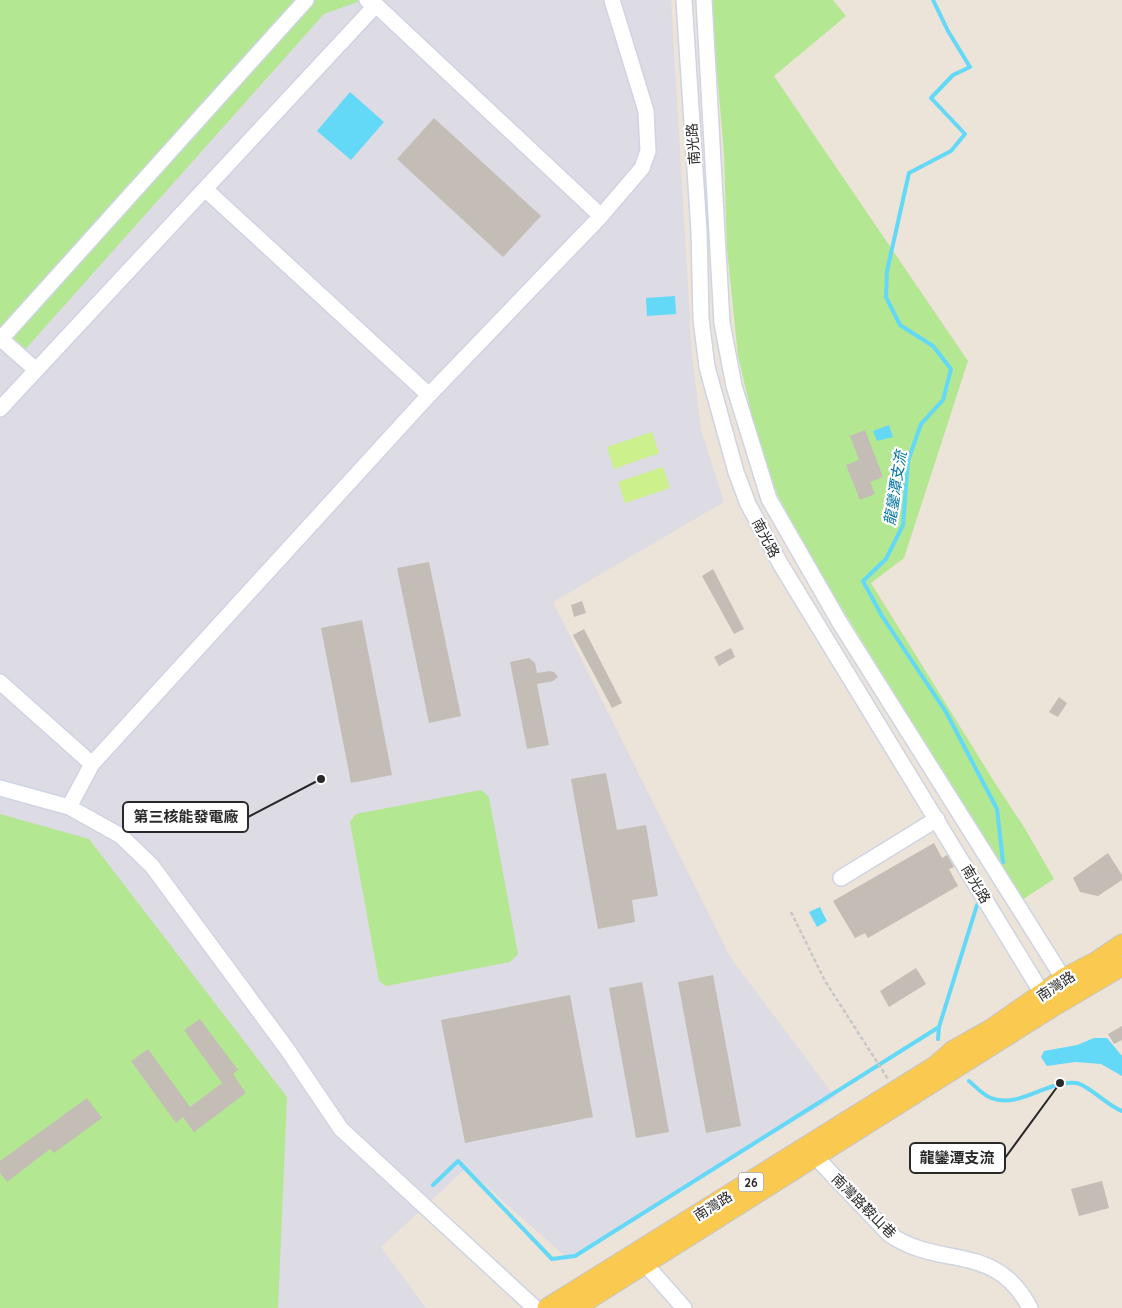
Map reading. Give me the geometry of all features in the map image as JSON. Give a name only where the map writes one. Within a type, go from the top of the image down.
[{"type":"main road","name":"南灣路","points":[[575,1308],[641,1259],[956,1058],[996,1035],[1068,986],[1097,961],[1122,944]]},
{"type":"main road","name":"南灣路","points":[[1068,986],[1122,966]]},
{"type":"main road","name":"南灣路","points":[[811,1152],[896,1090],[935,1066],[956,1058]]},
{"type":"main road","name":"南灣路","points":[[547,1308],[641,1259]]},
{"type":"street","points":[[36,370],[0,339],[306,0]]},
{"type":"street","points":[[69,807],[92,764],[429,395],[601,216],[642,168],[648,151],[646,111],[612,0]]},
{"type":"street","name":"南光路","points":[[684,0],[699,231],[701,319],[707,367],[736,472],[748,504],[781,565],[1046,1001]]},
{"type":"street","name":"南光路","points":[[704,0],[722,323],[734,386],[769,499],[840,623],[1068,986]]},
{"type":"street","points":[[0,409],[205,189],[371,2],[601,216]]},
{"type":"street","points":[[205,189],[429,395]]},
{"type":"street","points":[[0,682],[92,764]]},
{"type":"street","points":[[0,788],[69,807],[120,836],[152,866],[287,1049],[341,1129],[535,1308]]},
{"type":"street","points":[[841,878],[937,819]]},
{"type":"street","name":"南灣路鞍山巷","points":[[811,1152],[889,1234],[900,1242],[924,1252],[984,1263],[1008,1276],[1024,1296],[1030,1308]]},
{"type":"street","points":[[641,1259],[684,1308]]},
{"type":"path","points":[[791,912],[825,981],[896,1090]]},
{"type":"shaded area","points":[[0,0],[671,0],[692,355],[701,430],[724,502],[553,602],[730,957],[835,1097],[567,1258],[466,1168],[381,1247],[426,1308],[0,1308]]},
{"type":"green space","points":[[0,0],[363,0],[324,14],[22,353],[0,332]]},
{"type":"green space","points":[[711,0],[833,0],[846,16],[774,76],[968,361],[904,558],[871,583],[1024,827],[1054,879],[1022,900],[814,563],[778,496],[757,437],[738,356],[727,249],[724,154]]},
{"type":"green space","points":[[652,432],[659,453],[614,469],[607,447]]},
{"type":"green space","points":[[663,467],[670,488],[625,503],[618,482]]},
{"type":"green space","points":[[481,790],[489,797],[518,954],[510,962],[386,986],[379,981],[350,822],[356,814]]},
{"type":"green space","points":[[0,814],[89,839],[287,1097],[278,1308],[0,1308]]},
{"type":"water","points":[[350,92],[384,122],[351,160],[317,131]]},
{"type":"water","points":[[675,296],[676,314],[647,316],[646,298]]},
{"type":"water","points":[[889,425],[893,437],[877,441],[873,431]]},
{"type":"water","points":[[820,907],[827,921],[817,927],[809,912]]},
{"type":"water","points":[[1094,1038],[1107,1038],[1122,1056],[1122,1076],[1101,1064],[1075,1062],[1047,1066],[1041,1057],[1044,1051],[1077,1045]]},
{"type":"building","points":[[434,118],[541,216],[503,257],[397,159]]},
{"type":"building","points":[[865,430],[883,477],[870,482],[875,494],[860,500],[846,465],[859,460],[850,436]]},
{"type":"building","points":[[429,562],[461,716],[429,723],[397,568]]},
{"type":"building","points":[[713,569],[744,629],[734,634],[702,576]]},
{"type":"building","points":[[582,601],[586,613],[574,617],[571,605]]},
{"type":"building","points":[[362,620],[392,775],[351,783],[321,628]]},
{"type":"building","points":[[584,629],[622,703],[612,708],[573,635]]},
{"type":"building","points":[[731,648],[735,657],[719,666],[714,657]]},
{"type":"building","points":[[529,658],[535,663],[537,673],[550,671],[554,672],[558,677],[553,681],[537,684],[549,745],[527,749],[510,662]]},
{"type":"building","points":[[1059,697],[1067,703],[1058,717],[1049,712]]},
{"type":"building","points":[[606,773],[617,830],[646,825],[658,896],[632,900],[635,922],[598,929],[571,779]]},
{"type":"building","points":[[934,843],[942,858],[947,855],[954,867],[949,869],[958,886],[868,938],[865,933],[855,938],[833,901]]},
{"type":"building","points":[[1108,853],[1122,875],[1122,880],[1098,896],[1080,892],[1073,878]]},
{"type":"building","points":[[916,968],[926,984],[889,1007],[880,991]]},
{"type":"building","points":[[713,975],[741,1126],[706,1133],[678,982]]},
{"type":"building","points":[[642,982],[669,1132],[636,1138],[609,988]]},
{"type":"building","points":[[570,995],[593,1117],[465,1143],[441,1020]]},
{"type":"building","points":[[200,1019],[238,1070],[233,1074],[246,1093],[194,1132],[183,1117],[176,1123],[131,1061],[148,1049],[190,1107],[222,1083],[184,1030]]},
{"type":"building","points":[[1122,1026],[1122,1040],[1114,1044],[1108,1034]]},
{"type":"building","points":[[87,1098],[102,1118],[54,1153],[50,1149],[7,1182],[0,1173],[0,1161]]},
{"type":"building","points":[[1102,1181],[1109,1208],[1079,1216],[1071,1189]]},
{"type":"waterway","name":"龍鑾潭支流","points":[[933,0],[948,31],[970,67],[953,75],[931,98],[965,134],[951,151],[909,173],[887,271],[886,297],[900,325],[933,346],[951,369],[943,400],[921,424],[908,461],[903,525],[886,559],[863,581],[882,616],[946,712],[997,809],[1003,862]]},
{"type":"waterway","name":"龍鑾潭支流","points":[[938,1039],[939,1027],[977,905]]},
{"type":"waterway","points":[[433,1185],[458,1161],[552,1259],[575,1256],[939,1027]]},
{"type":"waterway","name":"龍鑾潭支流","points":[[969,1081],[988,1097],[1002,1100],[1012,1100],[1065,1083],[1076,1083],[1086,1087],[1110,1105],[1122,1111]]},
{"type":"place","name":"第三核能發電廠","points":[[321,779]]},
{"type":"place","name":"龍鑾潭支流","points":[[1060,1083]]}]
